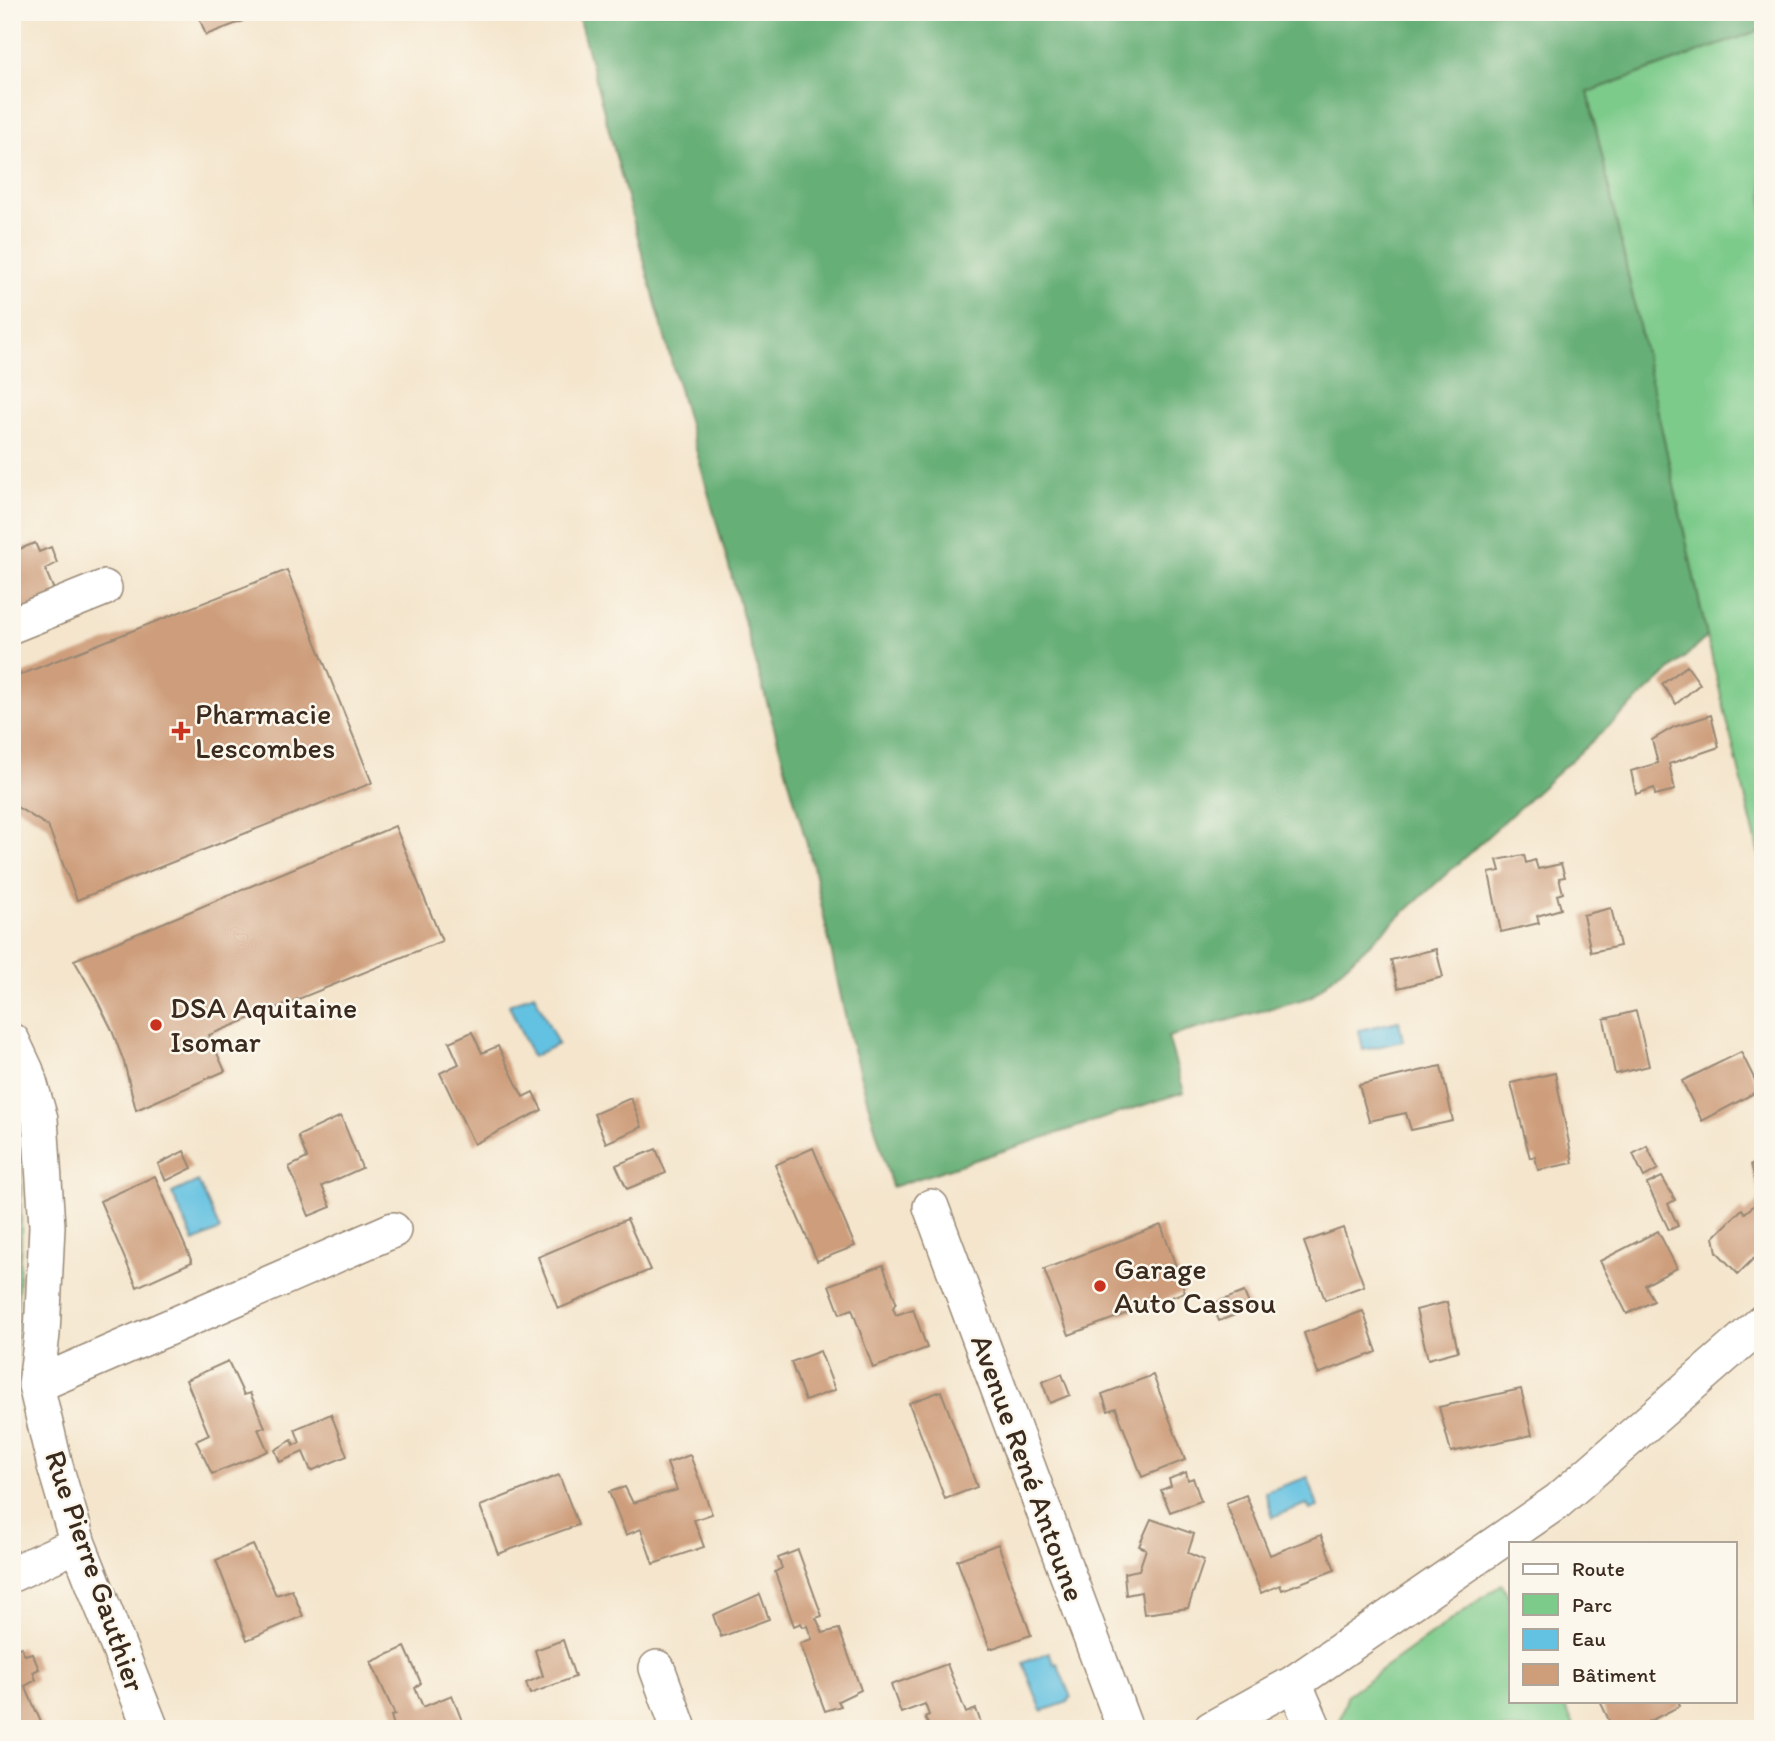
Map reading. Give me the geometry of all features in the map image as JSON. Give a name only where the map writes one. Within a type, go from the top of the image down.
[{"type":"street","points":[[12,625],[104,588]]},
{"type":"street","name":"Rue Pierre Gauthier","points":[[12,1041],[26,1071],[40,1119],[47,1226],[43,1334],[36,1385],[55,1466],[78,1544],[151,1729]]},
{"type":"street","name":"Avenue René Antoune","points":[[931,1207],[1125,1729]]},
{"type":"street","points":[[36,1385],[393,1230]]},
{"type":"street","points":[[1211,1729],[1294,1683],[1558,1501],[1763,1322]]},
{"type":"street","points":[[12,1574],[78,1544]]},
{"type":"street","points":[[657,1668],[679,1729]]},
{"type":"street","points":[[1294,1683],[1314,1729]]},
{"type":"green space","points":[[577,12],[1763,12],[1763,29],[1588,92],[1707,637],[1311,997],[1168,1037],[1184,1092],[892,1187],[850,1039],[813,866],[672,364]]},
{"type":"green space","points":[[1763,29],[1763,871],[1707,637],[1588,92]]},
{"type":"green space","points":[[12,1097],[18,1105],[21,1137],[21,1238],[15,1359],[12,1360]]},
{"type":"green space","points":[[1502,1584],[1509,1598],[1509,1702],[1562,1702],[1576,1729],[1345,1729],[1340,1719],[1348,1694]]},
{"type":"water","points":[[534,994],[558,1044],[532,1057],[509,1005]]},
{"type":"water","points":[[1399,1021],[1403,1041],[1363,1050],[1359,1030]]},
{"type":"water","points":[[198,1181],[220,1230],[194,1242],[172,1193]]},
{"type":"water","points":[[1308,1477],[1318,1507],[1310,1510],[1307,1504],[1273,1517],[1265,1492]]},
{"type":"water","points":[[1049,1652],[1054,1664],[1057,1663],[1071,1698],[1068,1702],[1042,1711],[1023,1663]]},
{"type":"building","points":[[197,12],[240,12],[243,21],[206,35]]},
{"type":"building","points":[[35,543],[39,552],[51,547],[57,563],[45,569],[57,597],[12,615],[12,552]]},
{"type":"building","name":"Pharmacie Lescombes","points":[[287,570],[372,783],[77,900],[48,826],[12,804],[12,678]]},
{"type":"building","points":[[1687,666],[1700,684],[1676,704],[1662,684]]},
{"type":"building","points":[[1711,715],[1719,747],[1669,764],[1675,790],[1655,795],[1654,788],[1636,794],[1631,771],[1658,763],[1652,740],[1674,727]]},
{"type":"building","points":[[395,826],[442,941],[209,1035],[225,1071],[136,1110],[124,1062],[111,1028],[74,960]]},
{"type":"building","points":[[1524,855],[1526,863],[1535,860],[1538,869],[1561,864],[1565,877],[1559,878],[1563,893],[1557,895],[1561,909],[1537,916],[1539,923],[1501,932],[1489,873],[1500,871],[1497,860]]},
{"type":"building","points":[[1611,908],[1620,946],[1591,952],[1583,915]]},
{"type":"building","points":[[1436,949],[1443,977],[1398,988],[1391,960]]},
{"type":"building","points":[[1636,1011],[1649,1066],[1615,1074],[1604,1019]]},
{"type":"building","points":[[472,1032],[482,1053],[498,1046],[523,1097],[533,1092],[542,1110],[474,1144],[440,1073],[459,1064],[449,1042]]},
{"type":"building","points":[[1741,1052],[1760,1090],[1702,1121],[1682,1081]]},
{"type":"building","points":[[1441,1066],[1453,1121],[1411,1130],[1406,1113],[1369,1121],[1359,1085]]},
{"type":"building","points":[[1555,1073],[1573,1163],[1538,1170],[1535,1156],[1530,1158],[1511,1083]]},
{"type":"building","points":[[631,1098],[642,1127],[606,1143],[594,1114]]},
{"type":"building","points":[[341,1116],[362,1168],[322,1186],[331,1207],[309,1216],[289,1167],[307,1158],[298,1136]]},
{"type":"building","points":[[1647,1146],[1658,1169],[1644,1177],[1633,1154]]},
{"type":"building","points":[[813,1148],[855,1246],[817,1261],[775,1165]]},
{"type":"building","points":[[656,1149],[666,1173],[627,1189],[616,1165]]},
{"type":"building","points":[[184,1151],[192,1168],[166,1181],[158,1164]]},
{"type":"building","points":[[1763,1162],[1763,1249],[1738,1274],[1717,1252],[1714,1237],[1742,1209],[1745,1213],[1760,1200],[1751,1164]]},
{"type":"building","points":[[155,1176],[192,1262],[137,1287],[100,1201]]},
{"type":"building","points":[[1662,1177],[1675,1200],[1668,1204],[1678,1226],[1669,1230],[1647,1184]]},
{"type":"building","points":[[627,1219],[650,1270],[558,1309],[538,1257]]},
{"type":"building","points":[[1161,1225],[1185,1292],[1069,1335],[1044,1269]]},
{"type":"building","points":[[1343,1228],[1364,1286],[1325,1300],[1304,1242]]},
{"type":"building","points":[[1658,1231],[1677,1268],[1645,1285],[1654,1301],[1627,1314],[1600,1261]]},
{"type":"building","points":[[883,1265],[896,1302],[893,1308],[896,1315],[913,1309],[927,1348],[873,1368],[852,1309],[840,1314],[829,1285]]},
{"type":"building","points":[[1244,1292],[1251,1309],[1219,1321],[1212,1304]]},
{"type":"building","points":[[1447,1302],[1458,1351],[1428,1359],[1416,1310]]},
{"type":"building","points":[[1363,1311],[1377,1352],[1318,1374],[1304,1333]]},
{"type":"building","points":[[820,1351],[835,1390],[805,1401],[791,1362]]},
{"type":"building","points":[[228,1361],[244,1395],[250,1393],[265,1427],[258,1429],[268,1451],[212,1474],[196,1441],[209,1435],[186,1380]]},
{"type":"building","points":[[1062,1374],[1070,1395],[1050,1403],[1042,1382]]},
{"type":"building","points":[[1153,1375],[1185,1460],[1142,1477],[1116,1408],[1108,1411],[1102,1394]]},
{"type":"building","points":[[1521,1389],[1532,1435],[1451,1452],[1439,1407]]},
{"type":"building","points":[[941,1391],[977,1487],[945,1499],[909,1403]]},
{"type":"building","points":[[331,1414],[347,1456],[311,1471],[303,1452],[280,1462],[275,1450],[292,1440],[294,1445],[300,1443],[295,1429]]},
{"type":"building","points":[[690,1455],[712,1514],[694,1520],[704,1547],[653,1564],[641,1529],[626,1535],[609,1492],[625,1487],[633,1503],[677,1490],[667,1463]]},
{"type":"building","points":[[1186,1472],[1188,1480],[1193,1478],[1201,1501],[1170,1512],[1161,1490],[1171,1486],[1169,1479]]},
{"type":"building","points":[[559,1475],[578,1525],[498,1554],[480,1506]]},
{"type":"building","points":[[1246,1495],[1270,1555],[1321,1535],[1335,1570],[1282,1590],[1280,1585],[1261,1593],[1226,1503]]},
{"type":"building","points":[[1151,1519],[1194,1534],[1188,1553],[1204,1560],[1188,1608],[1144,1614],[1141,1592],[1126,1595],[1124,1573],[1139,1570],[1146,1549],[1139,1546]]},
{"type":"building","points":[[998,1544],[1031,1635],[990,1649],[957,1560]]},
{"type":"building","points":[[253,1545],[276,1595],[292,1590],[303,1616],[247,1640],[216,1560]]},
{"type":"building","points":[[798,1550],[822,1616],[816,1618],[823,1633],[839,1629],[861,1690],[838,1701],[841,1706],[825,1711],[800,1643],[812,1639],[807,1626],[803,1627],[801,1623],[794,1626],[775,1572],[782,1568],[778,1558]]},
{"type":"building","points":[[760,1594],[769,1619],[721,1637],[713,1615]]},
{"type":"building","points":[[563,1640],[575,1677],[530,1694],[526,1683],[543,1676],[535,1650]]},
{"type":"building","points":[[21,1647],[25,1655],[32,1653],[39,1669],[33,1672],[36,1680],[25,1686],[44,1729],[12,1729],[12,1651]]},
{"type":"building","points":[[405,1647],[421,1683],[415,1688],[423,1707],[452,1695],[465,1729],[395,1729],[391,1716],[395,1715],[371,1662]]},
{"type":"building","points":[[947,1664],[966,1713],[976,1709],[983,1729],[930,1729],[925,1717],[929,1715],[925,1704],[901,1713],[891,1685]]},
{"type":"building","points":[[1600,1702],[1678,1702],[1680,1706],[1634,1729],[1613,1729]]},
{"type":"place","name":"Pharmacie Lescombes","points":[[181,731]]},
{"type":"place","name":"DSA Aquitaine Isomar","points":[[156,1025]]},
{"type":"place","name":"Garage Auto Cassou","points":[[1100,1286]]}]
